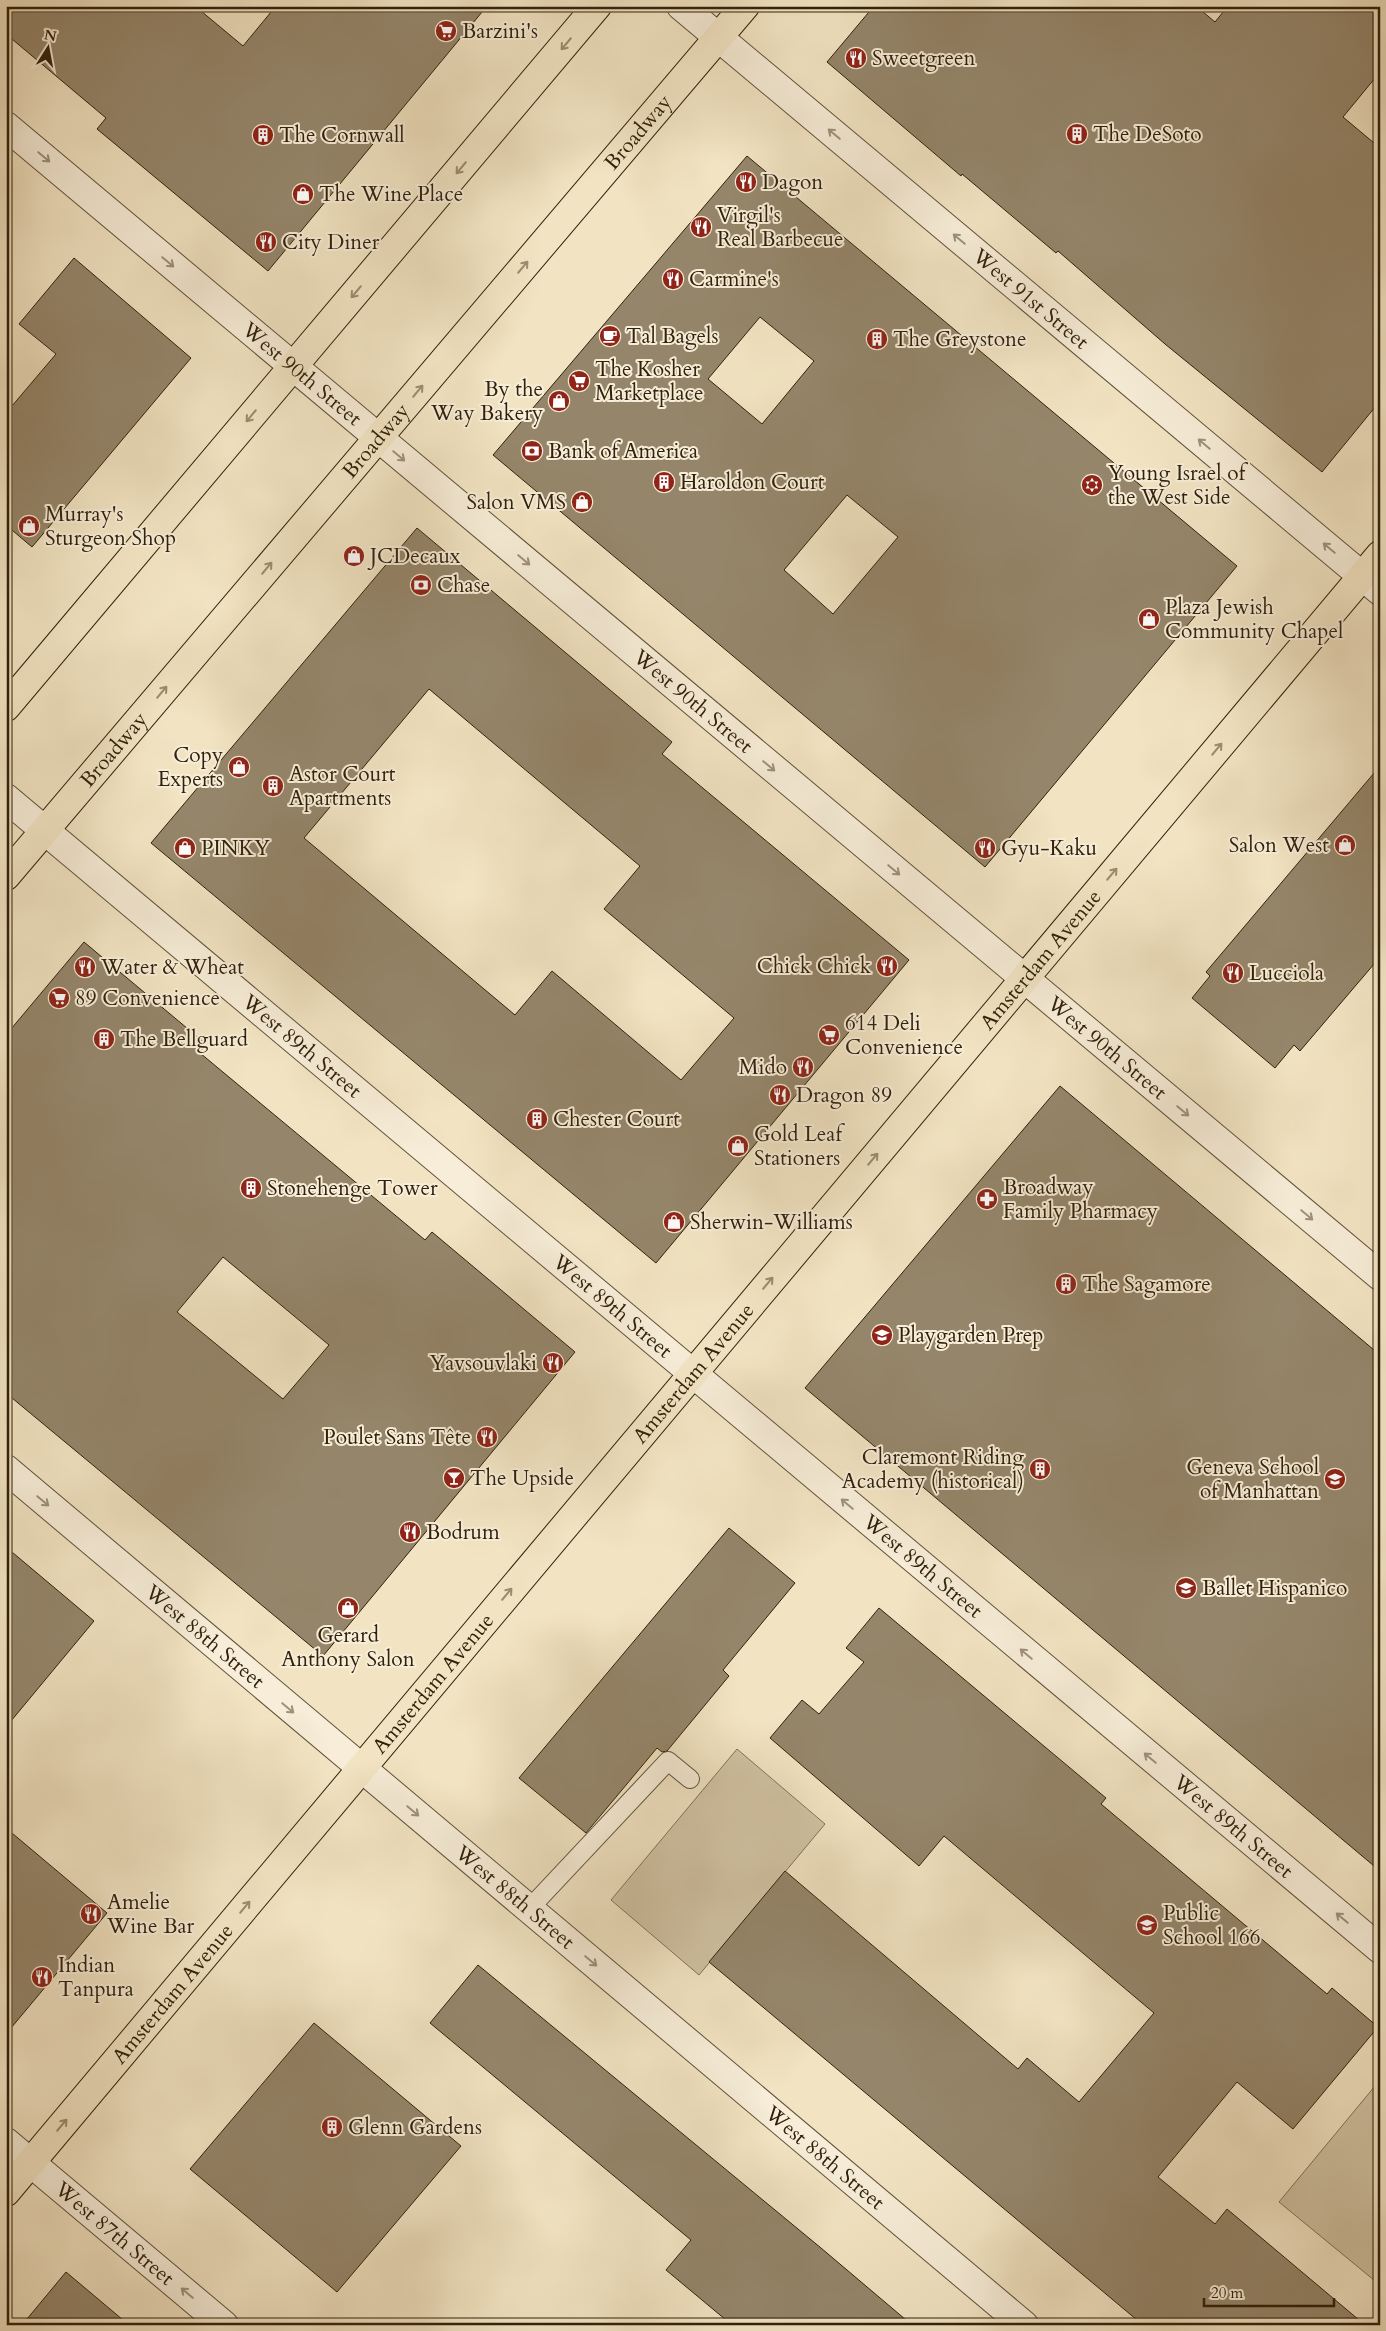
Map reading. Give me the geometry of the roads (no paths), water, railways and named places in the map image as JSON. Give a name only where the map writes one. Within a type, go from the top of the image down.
[{"type":"main road","points":[[6,708],[597,6]]},
{"type":"main road","name":"Broadway","points":[[6,876],[745,6]]},
{"type":"main road","name":"Amsterdam Avenue","points":[[6,2192],[1024,979],[1371,583],[1380,555]]},
{"type":"street","name":"West 91st Street","points":[[681,6],[1371,583]]},
{"type":"street","name":"West 90th Street","points":[[6,126],[1380,1276]]},
{"type":"street","name":"West 89th Street","points":[[6,798],[1380,1949]]},
{"type":"street","name":"West 88th Street","points":[[6,1470],[1024,2325]]},
{"type":"street","name":"West 87th Street","points":[[6,2142],[224,2325]]},
{"type":"lane","points":[[529,1910],[668,1761],[690,1779]]},
{"type":"place","name":"Barzini's","points":[[446,31]]},
{"type":"place","name":"Sweetgreen","points":[[856,58]]},
{"type":"place","name":"The DeSoto","points":[[1077,134]]},
{"type":"place","name":"The Cornwall","points":[[263,135]]},
{"type":"place","name":"Dagon","points":[[746,182]]},
{"type":"place","name":"The Wine Place","points":[[303,194]]},
{"type":"place","name":"Virgil's Real Barbecue","points":[[701,227]]},
{"type":"place","name":"City Diner","points":[[266,242]]},
{"type":"place","name":"Carmine's","points":[[673,279]]},
{"type":"place","name":"Tal Bagels","points":[[610,336]]},
{"type":"place","name":"The Greystone","points":[[877,339]]},
{"type":"place","name":"The Kosher Marketplace","points":[[579,381]]},
{"type":"place","name":"By the Way Bakery","points":[[559,401]]},
{"type":"place","name":"Bank of America","points":[[532,451]]},
{"type":"place","name":"Haroldon Court","points":[[664,482]]},
{"type":"place","name":"Young Israel of the West Side","points":[[1092,485]]},
{"type":"place","name":"Salon VMS","points":[[582,502]]},
{"type":"place","name":"Murray's Sturgeon Shop","points":[[29,526]]},
{"type":"place","name":"JCDecaux","points":[[354,556]]},
{"type":"place","name":"Chase","points":[[421,585]]},
{"type":"place","name":"Plaza Jewish Community Chapel","points":[[1149,619]]},
{"type":"place","name":"Copy Experts","points":[[239,767]]},
{"type":"place","name":"Astor Court Apartments","points":[[273,786]]},
{"type":"place","name":"Salon West","points":[[1345,845]]},
{"type":"place","name":"PINKY","points":[[185,848]]},
{"type":"place","name":"Gyu-Kaku","points":[[985,848]]},
{"type":"place","name":"Chick Chick","points":[[887,966]]},
{"type":"place","name":"Water & Wheat","points":[[85,967]]},
{"type":"place","name":"Lucciola","points":[[1233,973]]},
{"type":"place","name":"89 Convenience","points":[[59,998]]},
{"type":"place","name":"614 Deli Convenience","points":[[829,1035]]},
{"type":"place","name":"The Bellguard","points":[[104,1039]]},
{"type":"place","name":"Mido","points":[[803,1067]]},
{"type":"place","name":"Dragon 89","points":[[780,1095]]},
{"type":"place","name":"Chester Court","points":[[537,1119]]},
{"type":"place","name":"Gold Leaf Stationers","points":[[738,1146]]},
{"type":"place","name":"Stonehenge Tower","points":[[251,1188]]},
{"type":"place","name":"Broadway Family Pharmacy","points":[[987,1199]]},
{"type":"place","name":"Sherwin-Williams","points":[[674,1222]]},
{"type":"place","name":"The Sagamore","points":[[1066,1284]]},
{"type":"place","name":"Playgarden Prep","points":[[882,1335]]},
{"type":"place","name":"Yavsouvlaki","points":[[553,1363]]},
{"type":"place","name":"Poulet Sans Tête","points":[[487,1437]]},
{"type":"place","name":"Claremont Riding Academy (historical)","points":[[1040,1469]]},
{"type":"place","name":"The Upside","points":[[454,1478]]},
{"type":"place","name":"Geneva School of Manhattan","points":[[1335,1479]]},
{"type":"place","name":"Bodrum","points":[[410,1532]]},
{"type":"place","name":"Ballet Hispanico","points":[[1186,1588]]},
{"type":"place","name":"Gerard Anthony Salon","points":[[348,1608]]},
{"type":"place","name":"Amelie Wine Bar","points":[[91,1914]]},
{"type":"place","name":"Public School 166","points":[[1147,1925]]},
{"type":"place","name":"Indian Tanpura","points":[[42,1977]]},
{"type":"place","name":"Glenn Gardens","points":[[332,2127]]}]
